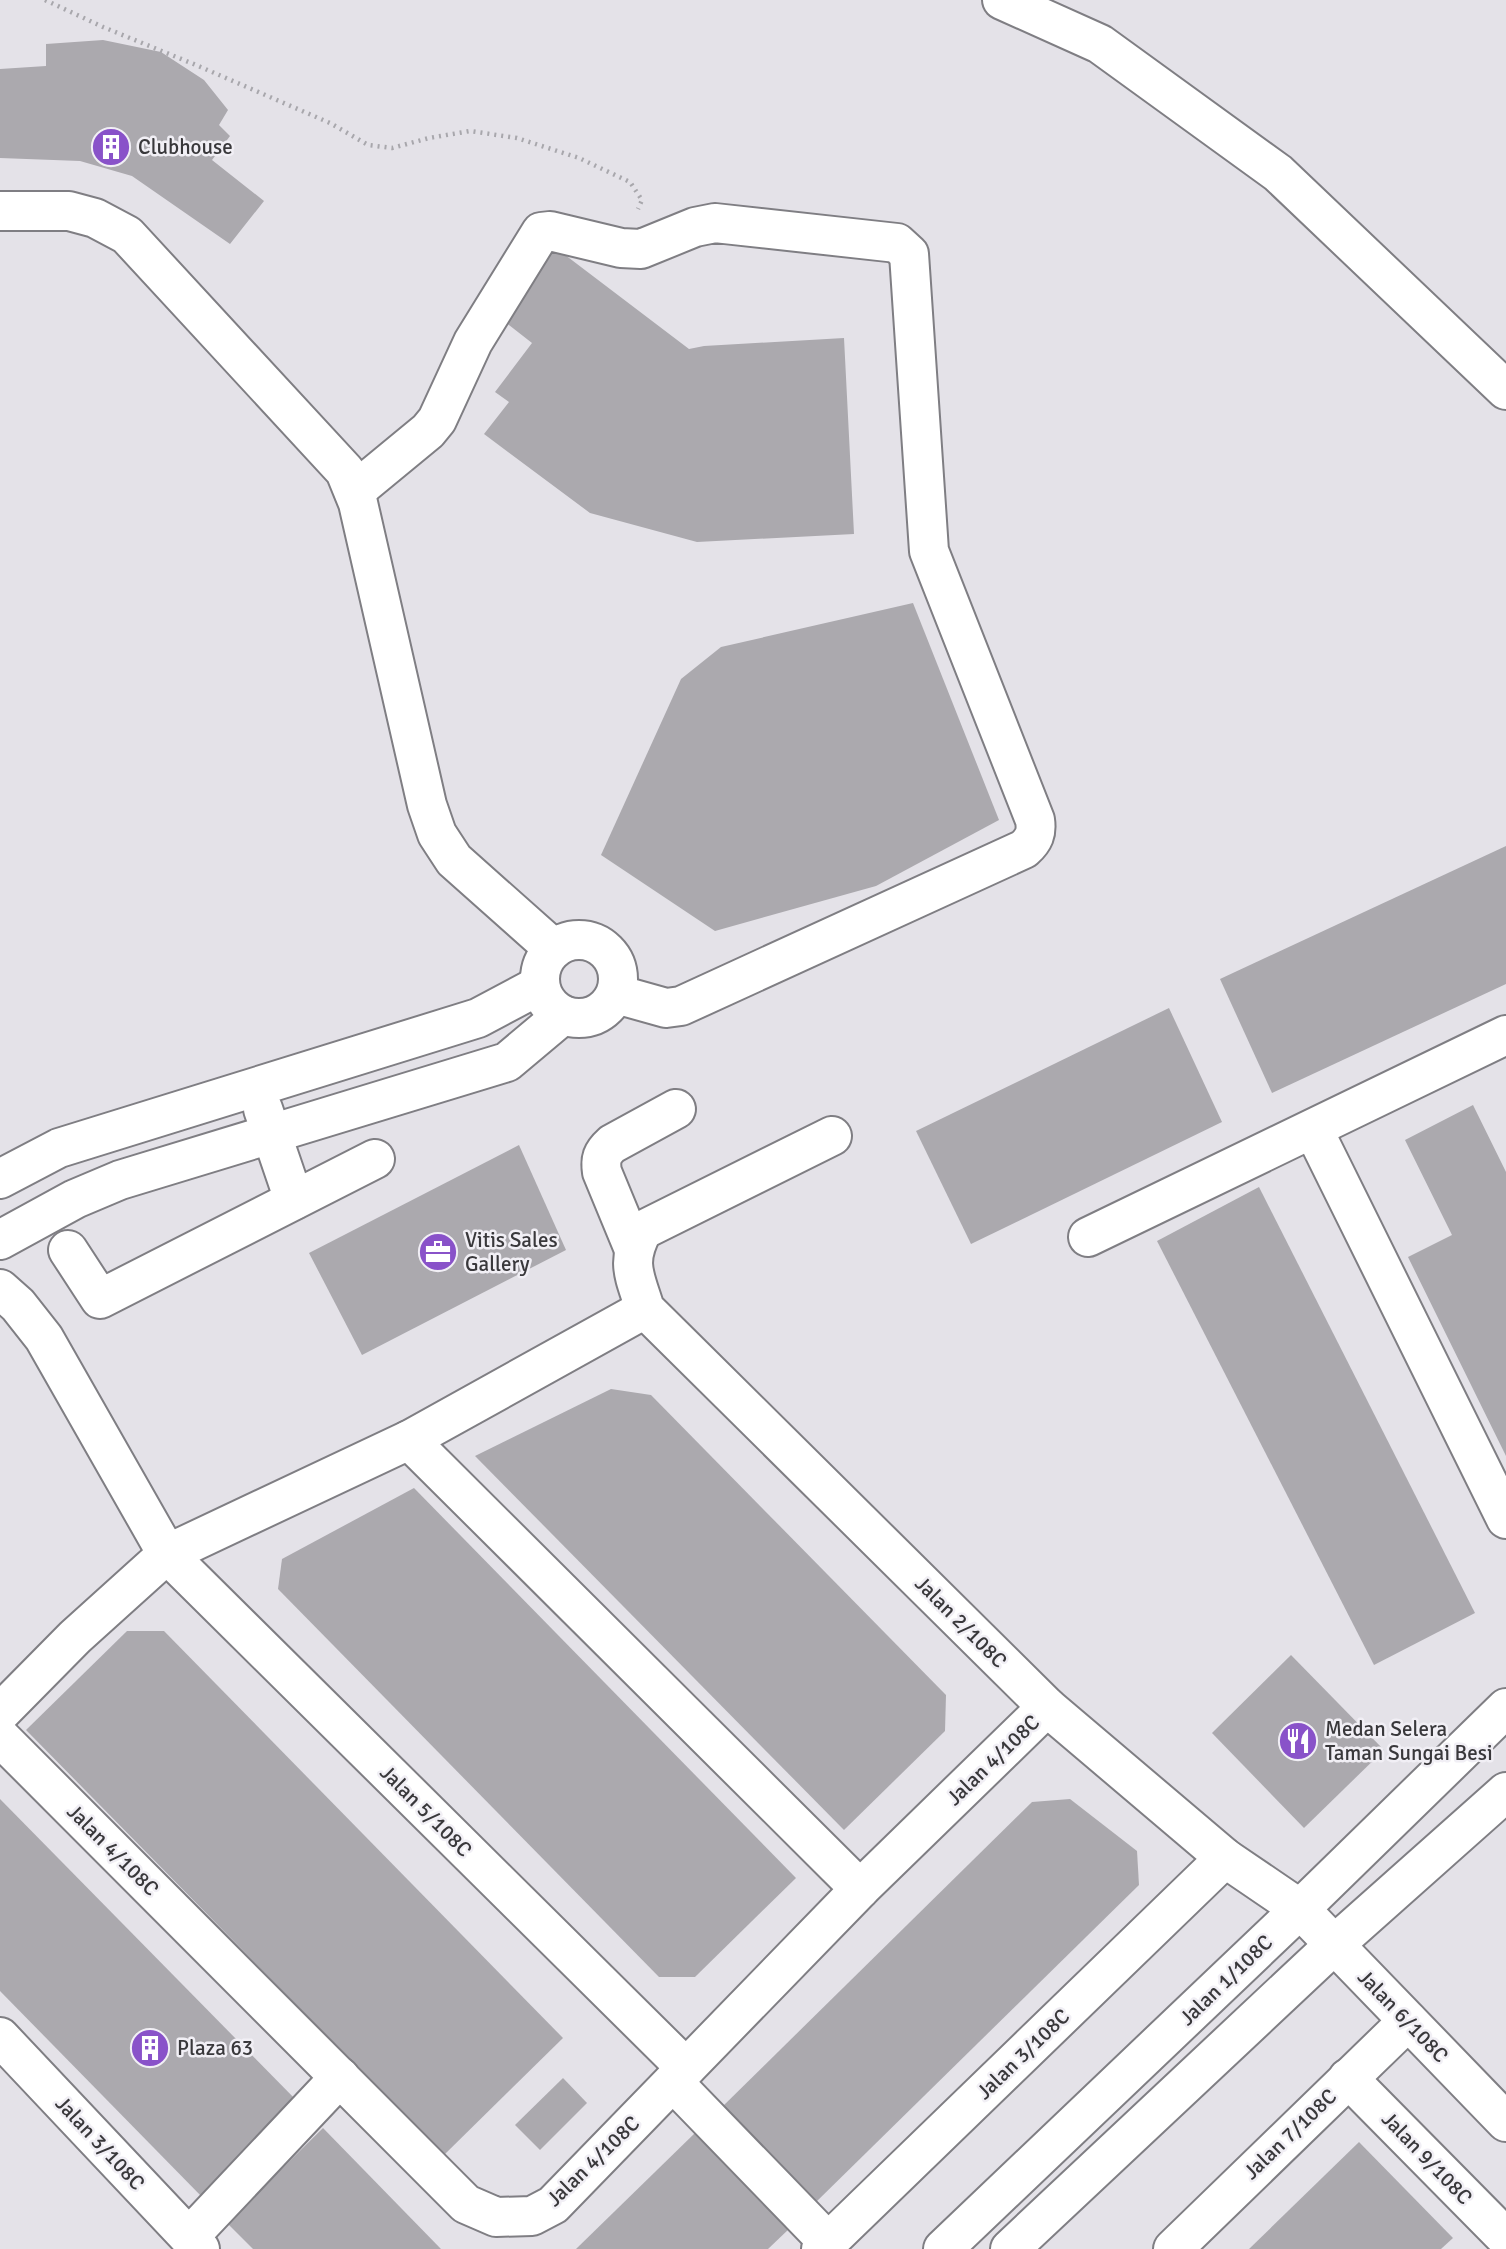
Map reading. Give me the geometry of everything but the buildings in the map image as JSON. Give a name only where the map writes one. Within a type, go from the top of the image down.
[{"type":"main road","points":[[1002,0],[1100,44],[1278,173],[1506,390]]},
{"type":"main road","points":[[0,211],[69,211],[95,218],[127,235],[345,471],[358,503],[427,805],[437,834],[454,860],[554,949]]},
{"type":"main road","points":[[354,492],[428,431],[437,420],[473,342],[541,232],[550,231],[621,248],[641,249],[695,227],[715,223],[897,243],[909,254],[929,551],[1037,831],[1032,842],[1024,849],[681,1006],[666,1008],[616,994]]},
{"type":"main road","points":[[577,939],[603,947],[617,968],[616,994],[609,1005],[599,1013],[575,1018],[552,1000],[540,972],[554,949],[577,939]]},
{"type":"main road","points":[[0,1179],[59,1148],[478,1018],[552,1000]]},
{"type":"main road","points":[[0,1240],[75,1199],[120,1180],[507,1062],[552,1000]]},
{"type":"main road","points":[[1088,1237],[1506,1035]]},
{"type":"main road","points":[[256,1087],[294,1200]]},
{"type":"main road","points":[[634,1247],[600,1162],[604,1152],[612,1144],[676,1109]]},
{"type":"main road","points":[[1313,1129],[1506,1519]]},
{"type":"main road","points":[[0,1713],[75,1637],[167,1554],[409,1440],[645,1309],[632,1267],[634,1247],[643,1230],[832,1136]]},
{"type":"main road","points":[[68,1250],[100,1299],[375,1159]]},
{"type":"main road","name":"Jalan 5/108C","points":[[0,1289],[18,1305],[44,1338],[167,1554],[679,2075],[825,2245]]},
{"type":"main road","name":"Jalan 2/108C","points":[[645,1309],[1047,1706],[1225,1858],[1300,1909]]},
{"type":"main road","points":[[409,1440],[860,1889]]},
{"type":"main road","name":"Jalan 4/108C","points":[[0,1737],[466,2204],[496,2217],[532,2216],[553,2205],[860,1889],[1047,1706]]},
{"type":"main road","name":"Jalan 1/108C","points":[[943,2249],[1506,1709]]},
{"type":"main road","points":[[1010,2249],[1334,1945],[1506,1792]]},
{"type":"main road","name":"Jalan 3/108C","points":[[825,2245],[1225,1858]]},
{"type":"main road","name":"Jalan 6/108C","points":[[1300,1909],[1506,2122]]},
{"type":"main road","name":"Jalan 7/108C","points":[[1173,2249],[1408,2021]]},
{"type":"main road","name":"Jalan 3/108C","points":[[0,2037],[194,2243]]},
{"type":"main road","points":[[194,2243],[340,2077]]},
{"type":"main road","name":"Jalan 9/108C","points":[[1348,2078],[1506,2240]]},
{"type":"main road","points":[[1498,2249],[1506,2240]]},
{"type":"path","points":[[45,0],[330,123],[368,145],[392,148],[470,131],[517,138],[579,158],[630,181],[642,200],[621,248]]},
{"type":"place","name":"Clubhouse","points":[[111,147]]},
{"type":"place","name":"Vitis Sales Gallery","points":[[438,1252]]},
{"type":"place","name":"Medan Selera Taman Sungai Besi","points":[[1298,1741]]},
{"type":"place","name":"Plaza 63","points":[[150,2048]]}]
